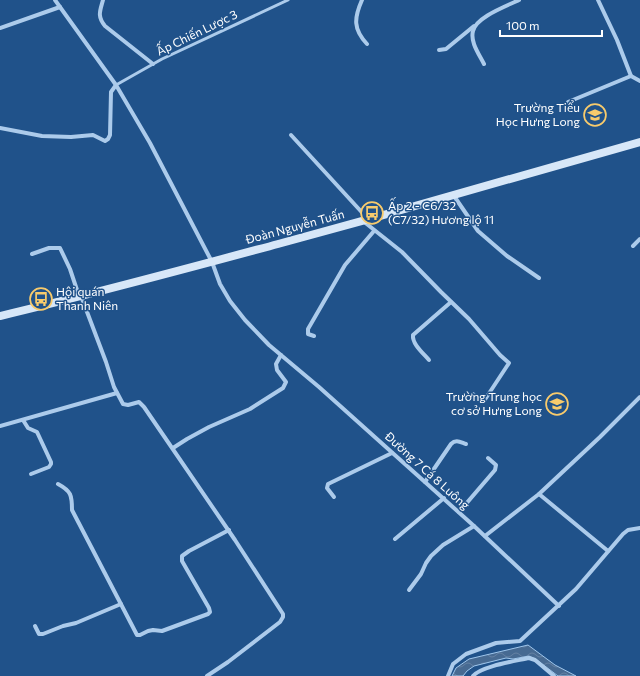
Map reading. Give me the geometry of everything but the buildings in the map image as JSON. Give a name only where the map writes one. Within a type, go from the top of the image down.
[{"type":"main road","name":"Đoàn Nguyễn Tuấn","points":[[0,316],[212,262],[454,196],[640,142]]},
{"type":"street","name":"Đường 7 Cá 8 Luông","points":[[55,0],[116,85],[150,143],[212,262],[220,284],[230,301],[269,345],[444,498],[559,606]]},
{"type":"street","points":[[103,0],[100,20],[105,26],[153,64]]},
{"type":"street","points":[[362,0],[357,11],[355,21],[360,37],[367,44]]},
{"type":"street","points":[[439,50],[446,49],[481,19],[519,0]]},
{"type":"street","points":[[598,0],[617,40],[631,76],[640,81]]},
{"type":"street","points":[[0,28],[60,7]]},
{"type":"street","points":[[476,24],[473,31],[474,43],[484,64]]},
{"type":"street","points":[[568,102],[631,76]]},
{"type":"street","points":[[0,128],[42,136],[71,137],[92,135],[106,140],[110,135],[110,92],[116,85]]},
{"type":"street","points":[[291,135],[374,231],[402,252],[451,302],[470,319],[500,355],[509,363],[484,401],[478,400],[473,394]]},
{"type":"street","points":[[454,196],[478,231],[507,256],[539,278]]},
{"type":"street","points":[[314,336],[308,332],[345,265],[374,231]]},
{"type":"street","points":[[633,246],[640,239]]},
{"type":"street","points":[[32,254],[49,248],[60,248],[70,270],[117,393],[123,404],[128,405],[140,402],[229,530],[281,610],[283,617],[280,622],[207,676]]},
{"type":"street","points":[[429,360],[414,343],[413,335],[451,302]]},
{"type":"street","points":[[173,448],[209,427],[250,409],[283,388],[286,382],[277,370],[276,364],[281,355]]},
{"type":"street","points":[[0,426],[117,393]]},
{"type":"street","points":[[485,536],[539,494],[640,397]]},
{"type":"street","points":[[23,420],[28,428],[37,432],[52,464],[50,467],[31,474]]},
{"type":"street","points":[[425,482],[454,441],[466,444]]},
{"type":"street","points":[[334,497],[327,488],[328,484],[392,453]]},
{"type":"street","points":[[459,512],[495,470],[496,465],[488,458]]},
{"type":"street","points":[[58,484],[70,493],[72,498],[72,510],[137,635],[140,636],[148,631],[162,631],[210,612],[182,561],[182,556],[229,530]]},
{"type":"street","points":[[539,494],[608,551]]},
{"type":"street","points":[[395,539],[444,498]]},
{"type":"street","points":[[409,590],[421,574],[431,556],[443,545],[474,526]]},
{"type":"street","points":[[448,676],[453,664],[466,654],[496,643],[520,641],[576,590],[623,534],[628,530],[640,528]]},
{"type":"street","points":[[35,626],[39,634],[43,634],[76,623],[121,604]]},
{"type":"street","points":[[473,676],[476,672],[487,667],[529,658],[535,660],[554,676]]},
{"type":"lane","name":"Ấp Chiến Lược 3","points":[[116,85],[153,64],[288,0]]},
{"type":"water","points":[[528,645],[555,665],[576,676],[558,676],[537,660],[529,656],[513,659],[506,658],[474,666],[463,676],[452,676],[456,668],[469,659]]},
{"type":"place","name":"Trường Tiểu Học Hưng Long","points":[[595,115]]},
{"type":"place","name":"Ấp 2 - C6/32 (C7/32) Hương lộ 11","points":[[372,213]]},
{"type":"place","name":"Hội quán Thanh Niên","points":[[41,299]]},
{"type":"place","name":"Trường Trung học cơ sở Hưng Long","points":[[557,404]]}]
